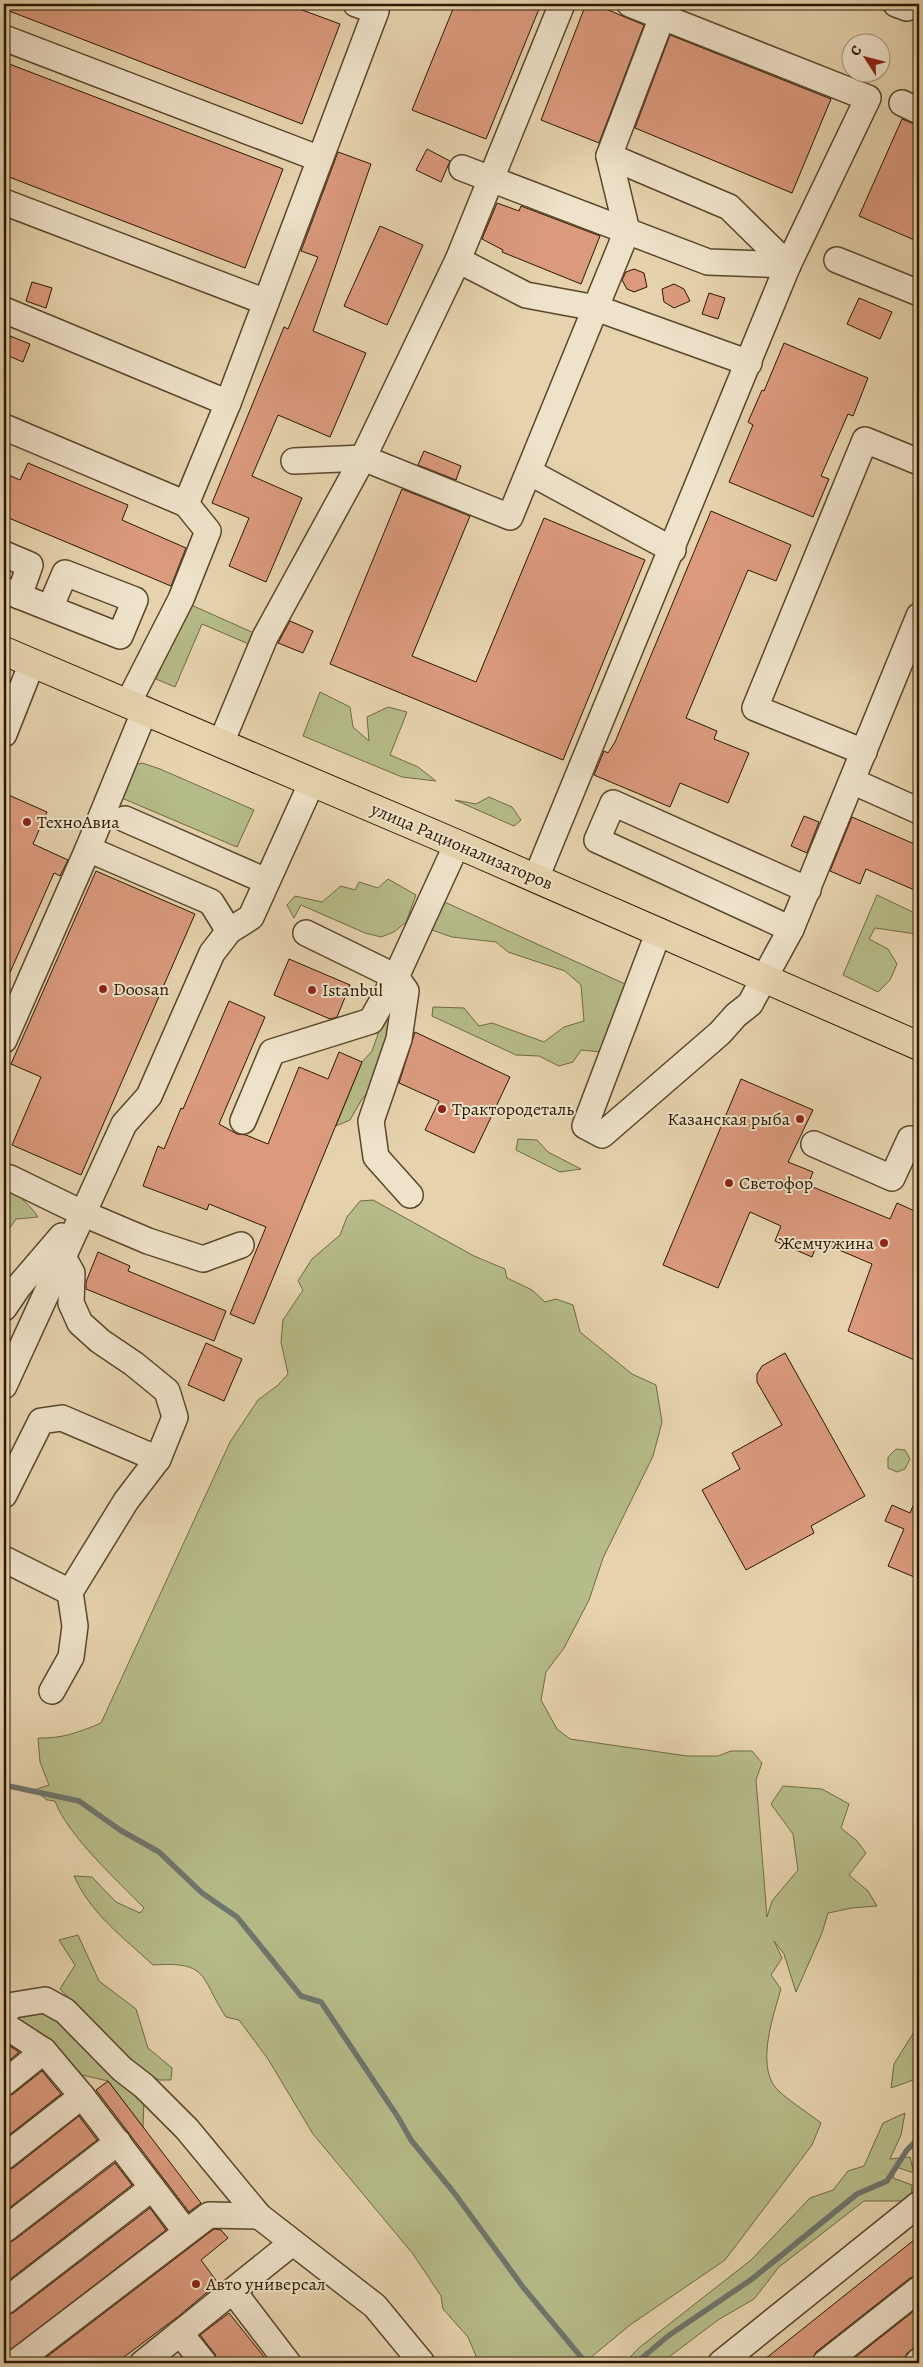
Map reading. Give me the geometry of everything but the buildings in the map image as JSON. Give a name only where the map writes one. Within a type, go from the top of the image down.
[{"type":"main road","name":"улица Рационализаторов","points":[[4,651],[659,931],[919,1046]]},
{"type":"lane","points":[[221,743],[265,637],[363,458],[458,260],[562,4]]},
{"type":"lane","points":[[536,878],[673,550],[788,265],[868,98],[630,4]]},
{"type":"lane","points":[[186,504],[266,302],[375,6]]},
{"type":"lane","points":[[294,461],[363,458],[510,517],[627,230],[609,156],[662,17]]},
{"type":"lane","points":[[4,38],[320,159]]},
{"type":"lane","points":[[609,156],[729,206],[788,265]]},
{"type":"lane","points":[[462,168],[708,262],[788,265]]},
{"type":"lane","points":[[4,202],[266,302]]},
{"type":"lane","points":[[458,260],[526,295],[596,308],[749,363]]},
{"type":"lane","points":[[837,260],[919,293]]},
{"type":"lane","points":[[4,310],[228,402]]},
{"type":"lane","points":[[4,427],[186,504],[208,531],[136,706],[88,849],[4,1040]]},
{"type":"lane","points":[[864,752],[755,708],[865,440],[919,462]]},
{"type":"lane","points":[[529,472],[673,550]]},
{"type":"lane","points":[[4,554],[30,565],[11,593],[50,608]]},
{"type":"lane","points":[[659,931],[584,1126],[602,1135],[720,1033],[736,1015],[750,1004],[766,978],[792,929],[919,616]]},
{"type":"lane","points":[[4,734],[32,663]]},
{"type":"lane","points":[[852,781],[919,811]]},
{"type":"lane","points":[[4,1386],[62,1255],[124,1124],[149,1096],[212,953],[229,931],[251,918],[312,782]]},
{"type":"lane","points":[[792,929],[597,840],[613,803],[808,890]]},
{"type":"lane","points":[[125,819],[266,881]]},
{"type":"lane","points":[[243,1121],[272,1052],[371,1021],[396,977],[457,844]]},
{"type":"lane","points":[[88,849],[210,902],[229,931]]},
{"type":"lane","points":[[306,933],[396,977],[406,991],[399,1039],[371,1121],[376,1157],[410,1195]]},
{"type":"lane","points":[[814,1144],[892,1178],[910,1139]]},
{"type":"lane","points":[[10,1178],[82,1213],[148,1241],[203,1259],[241,1245]]},
{"type":"lane","points":[[4,1308],[19,1286],[82,1213]]},
{"type":"lane","points":[[52,1691],[71,1656],[75,1626],[70,1592],[126,1501],[158,1459],[175,1417],[167,1391],[134,1364],[100,1341],[80,1323],[71,1303],[72,1273],[62,1255]]},
{"type":"lane","points":[[4,1495],[41,1421],[62,1418],[158,1459]]},
{"type":"lane","points":[[4,1559],[70,1592]]},
{"type":"lane","points":[[4,2012],[14,2005],[45,2000],[65,2011],[122,2068],[144,2086],[188,2129],[259,2216],[375,2306],[422,2363]]},
{"type":"lane","points":[[4,2025],[44,2051],[82,2096],[186,2232]]},
{"type":"lane","points":[[4,2083],[44,2051]]},
{"type":"lane","points":[[4,2157],[82,2096]]},
{"type":"lane","points":[[4,2230],[118,2142]]},
{"type":"lane","points":[[4,2302],[152,2188]]},
{"type":"lane","points":[[721,2363],[919,2204]]},
{"type":"lane","points":[[26,2360],[209,2215],[259,2216]]},
{"type":"lane","points":[[143,2363],[292,2243]]},
{"type":"lane","points":[[825,2363],[919,2289]]},
{"type":"lane","points":[[233,2291],[288,2363]]},
{"type":"lane","points":[[180,2333],[204,2363]]},
{"type":"green space","points":[[189,604],[254,633],[251,645],[202,624],[175,687],[156,679]]},
{"type":"green space","points":[[320,692],[350,707],[353,727],[369,741],[367,717],[388,707],[407,712],[390,755],[418,767],[436,781],[402,777],[303,736]]},
{"type":"green space","points":[[142,763],[254,810],[237,847],[117,796],[129,767]]},
{"type":"green space","points":[[489,797],[512,807],[521,820],[514,826],[455,800],[476,804]]},
{"type":"green space","points":[[388,879],[416,895],[406,922],[394,932],[381,937],[365,933],[301,905],[294,918],[287,905],[295,896],[322,902],[341,886],[355,890],[359,882],[378,888]]},
{"type":"green space","points":[[877,895],[919,915],[919,931],[916,934],[875,928],[869,939],[888,949],[897,964],[890,980],[878,992],[843,975]]},
{"type":"green space","points":[[438,899],[625,984],[601,1052],[581,1050],[573,1062],[559,1066],[539,1056],[516,1055],[432,1016],[433,1007],[464,1008],[479,1026],[492,1023],[544,1042],[564,1027],[584,1021],[581,985],[565,971],[508,952],[496,942],[452,937],[426,928]]},
{"type":"green space","points":[[401,994],[371,1089],[362,1099],[350,1120],[336,1126],[362,1062],[372,1051],[383,1020]]},
{"type":"green space","points":[[518,1139],[537,1140],[548,1152],[581,1169],[560,1172],[516,1150]]},
{"type":"green space","points":[[4,1182],[38,1217],[16,1219],[9,1229],[4,1226]]},
{"type":"green space","points":[[373,1200],[474,1256],[505,1269],[507,1278],[532,1290],[545,1302],[556,1299],[573,1305],[580,1332],[632,1374],[656,1385],[662,1422],[653,1456],[603,1558],[589,1600],[564,1648],[546,1672],[541,1700],[557,1729],[570,1739],[687,1756],[718,1756],[731,1751],[752,1751],[762,1763],[756,1780],[767,1917],[772,1901],[798,1870],[793,1834],[771,1804],[783,1786],[822,1789],[849,1804],[841,1828],[857,1841],[866,1853],[849,1875],[868,1891],[877,1906],[852,1908],[828,1913],[822,1933],[796,1992],[784,1954],[774,1941],[782,1958],[771,1975],[781,1989],[768,2039],[767,2065],[775,2087],[821,2123],[812,2145],[725,2260],[630,2325],[584,2363],[479,2363],[468,2337],[443,2309],[441,2296],[413,2254],[313,2134],[268,2059],[239,2020],[226,2017],[207,1982],[194,1969],[185,1966],[171,1964],[153,1965],[109,1924],[89,1902],[74,1876],[92,1877],[116,1902],[140,1913],[144,1908],[82,1843],[61,1814],[55,1801],[47,1800],[34,1790],[49,1785],[40,1762],[38,1738],[70,1734],[101,1723],[230,1442],[258,1400],[278,1385],[288,1374],[281,1342],[283,1320],[303,1290],[298,1281],[312,1259],[340,1235],[347,1217],[360,1201]]},
{"type":"green space","points":[[896,1449],[905,1450],[910,1459],[905,1469],[897,1472],[888,1468],[888,1457]]},
{"type":"green space","points":[[78,1935],[99,1981],[136,2009],[148,2048],[172,2068],[171,2080],[159,2080],[118,2057],[76,2005],[60,1989],[75,1965],[59,1940]]},
{"type":"green space","points":[[44,2013],[69,2028],[144,2098],[143,2127],[108,2081],[82,2075],[43,2038],[13,2015]]},
{"type":"green space","points":[[919,2024],[919,2073],[916,2079],[891,2088],[894,2064]]},
{"type":"green space","points":[[905,2113],[901,2135],[890,2159],[910,2157],[914,2173],[896,2167],[893,2178],[912,2185],[911,2201],[864,2201],[779,2267],[754,2299],[718,2320],[661,2363],[624,2363],[640,2347],[751,2260],[810,2198],[833,2190],[848,2171],[864,2166],[883,2123]]},
{"type":"waterway","points":[[4,1785],[79,1801],[120,1830],[159,1852],[202,1893],[237,1917],[301,1996],[321,2002],[398,2117],[411,2140],[455,2194],[523,2287],[586,2363]]},
{"type":"waterway","points":[[636,2363],[668,2336],[752,2279],[857,2194],[887,2181],[907,2150],[919,2138]]},
{"type":"place","name":"ТехноАвиа","points":[[27,822]]},
{"type":"place","name":"Doosan","points":[[103,989]]},
{"type":"place","name":"Istanbul","points":[[312,990]]},
{"type":"place","name":"Трактородеталь","points":[[442,1109]]},
{"type":"place","name":"Казанская рыба","points":[[800,1119]]},
{"type":"place","name":"Светофор","points":[[729,1183]]},
{"type":"place","name":"Жемчужина","points":[[884,1243]]},
{"type":"place","name":"Авто универсал","points":[[196,2284]]}]
